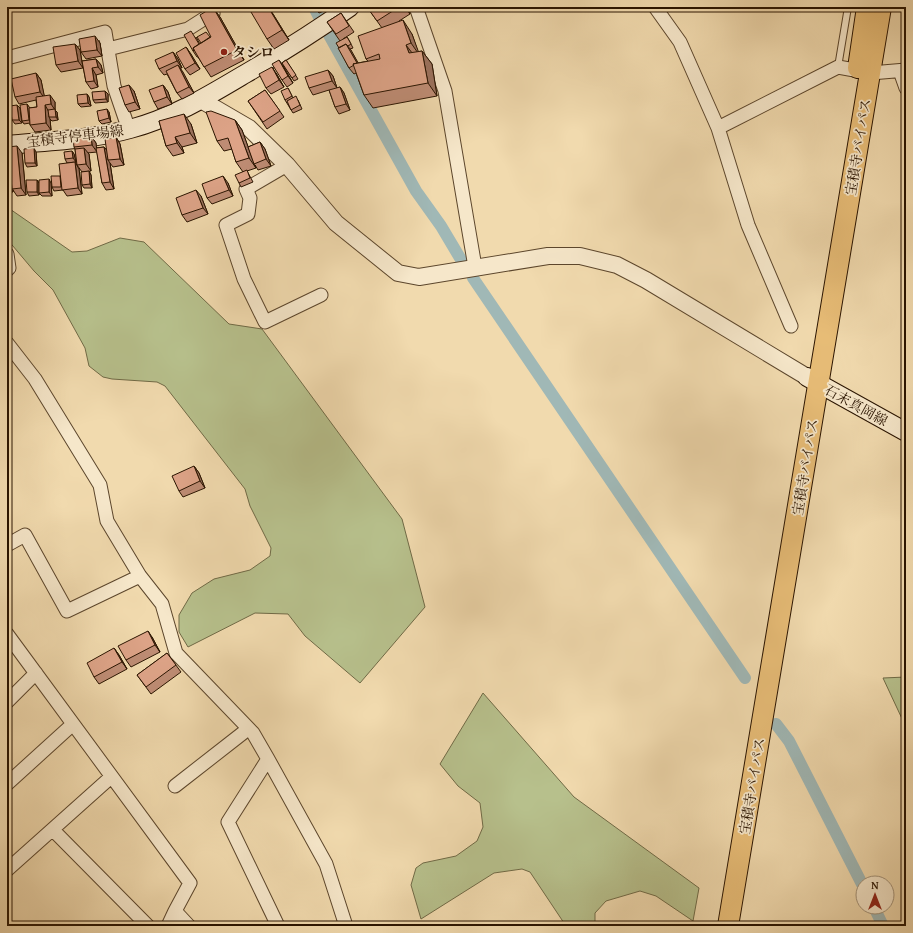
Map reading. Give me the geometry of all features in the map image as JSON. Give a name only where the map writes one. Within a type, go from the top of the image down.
[{"type":"main road","name":"宝積寺停車場線","points":[[7,145],[105,135],[129,130],[175,114],[310,35],[350,7]]},
{"type":"main road","name":"宝積寺バイパス","points":[[728,926],[813,380],[855,71],[867,7]]},
{"type":"main road","name":"宝積寺バイパス","points":[[855,71],[881,7]]},
{"type":"main road","name":"宝積寺バイパス","points":[[716,926],[813,380]]},
{"type":"main road","name":"石末真岡線","points":[[813,380],[906,432]]},
{"type":"street","points":[[108,50],[188,29],[214,13],[211,7]]},
{"type":"street","points":[[416,7],[445,91],[475,267]]},
{"type":"street","points":[[655,7],[680,42],[718,128],[748,225],[791,326]]},
{"type":"street","points":[[7,58],[105,32],[114,86],[129,130]]},
{"type":"street","points":[[718,128],[855,71],[903,70],[906,88]]},
{"type":"street","points":[[201,100],[249,128],[288,165],[336,223],[398,273],[419,278],[475,267],[548,256],[574,256],[617,265],[646,280],[813,380]]},
{"type":"street","points":[[288,165],[246,189],[250,198],[248,214],[226,225],[244,279],[265,322],[321,295]]},
{"type":"street","points":[[7,254],[9,268],[7,270]]},
{"type":"street","points":[[7,343],[35,379],[100,485],[107,521],[140,576],[162,604],[176,653],[248,729],[268,759],[326,864],[346,926]]},
{"type":"street","points":[[7,545],[25,535],[67,611],[140,576]]},
{"type":"street","points":[[7,634],[190,883],[168,926]]},
{"type":"street","points":[[7,702],[36,674]]},
{"type":"street","points":[[7,784],[73,724]]},
{"type":"street","points":[[175,786],[248,729]]},
{"type":"street","points":[[268,759],[228,822],[278,926]]},
{"type":"street","points":[[7,870],[112,777]]},
{"type":"street","points":[[53,830],[148,926]]},
{"type":"street","points":[[175,911],[189,926]]},
{"type":"lane","points":[[848,7],[855,71]]},
{"type":"green space","points":[[7,207],[72,252],[87,251],[120,238],[144,242],[229,324],[262,329],[402,519],[425,607],[360,683],[305,636],[288,614],[255,613],[188,647],[179,632],[179,615],[192,593],[214,579],[250,570],[270,556],[271,548],[250,506],[245,489],[165,386],[157,382],[103,377],[89,366],[85,348],[53,290],[34,271],[7,239]]},
{"type":"green space","points":[[906,677],[906,722],[904,723],[883,678]]},
{"type":"green space","points":[[483,693],[574,797],[699,888],[693,921],[656,896],[640,891],[606,901],[595,913],[595,926],[566,926],[530,872],[522,869],[494,873],[421,919],[411,885],[416,868],[423,863],[456,856],[477,841],[483,827],[480,803],[458,786],[440,764]]},
{"type":"building","name":"タシロ","points":[[213,7],[237,50],[204,67],[193,48],[211,37],[200,15]]},
{"type":"building","points":[[248,7],[268,7],[282,30],[267,39]]},
{"type":"building","points":[[367,7],[399,7],[377,21]]},
{"type":"building","points":[[341,13],[349,26],[336,34],[327,22]]},
{"type":"building","points":[[403,20],[411,43],[406,45],[409,53],[422,51],[428,83],[364,95],[353,64],[380,59],[379,54],[366,59],[358,36]]},
{"type":"building","points":[[191,31],[199,44],[193,48],[193,51],[184,35]]},
{"type":"building","points":[[206,32],[210,37],[201,43],[197,37]]},
{"type":"building","points":[[95,36],[97,50],[81,52],[79,39]]},
{"type":"building","points":[[347,37],[351,44],[348,46],[346,44],[339,48],[336,43]]},
{"type":"building","points":[[75,44],[78,61],[56,65],[53,47]]},
{"type":"building","points":[[346,44],[357,63],[353,64],[354,65],[349,68],[338,48]]},
{"type":"building","points":[[186,47],[195,63],[185,69],[176,53]]},
{"type":"building","points":[[173,52],[177,61],[159,69],[155,60]]},
{"type":"building","points":[[96,59],[98,67],[92,68],[94,81],[86,82],[82,61]]},
{"type":"building","points":[[279,60],[288,76],[282,80],[272,64]]},
{"type":"building","points":[[286,60],[296,75],[292,78],[282,63]]},
{"type":"building","points":[[178,65],[189,87],[177,93],[166,71]]},
{"type":"building","points":[[272,67],[279,80],[266,88],[259,74]]},
{"type":"building","points":[[328,70],[332,81],[309,88],[305,77]]},
{"type":"building","points":[[36,73],[40,92],[15,97],[11,79]]},
{"type":"building","points":[[129,85],[135,102],[125,105],[119,88]]},
{"type":"building","points":[[163,85],[167,97],[154,102],[149,90]]},
{"type":"building","points":[[340,87],[346,104],[335,107],[329,90]]},
{"type":"building","points":[[288,88],[292,96],[285,100],[281,91]]},
{"type":"building","points":[[265,90],[280,111],[263,122],[248,101]]},
{"type":"building","points":[[105,91],[106,99],[93,100],[92,92]]},
{"type":"building","points":[[87,94],[88,103],[78,104],[77,95]]},
{"type":"building","points":[[50,95],[51,104],[45,105],[46,123],[30,125],[29,108],[37,107],[36,97]]},
{"type":"building","points":[[296,96],[300,105],[291,110],[287,101]]},
{"type":"building","points":[[27,104],[29,120],[22,121],[20,105]]},
{"type":"building","points":[[17,105],[19,120],[12,120],[10,106]]},
{"type":"building","points":[[55,109],[56,117],[49,117],[48,110]]},
{"type":"building","points":[[107,109],[109,118],[99,121],[97,111]]},
{"type":"building","points":[[211,111],[235,120],[249,158],[236,162],[228,138],[217,141],[206,112]]},
{"type":"building","points":[[184,114],[190,133],[175,137],[177,143],[166,146],[159,121]]},
{"type":"building","points":[[91,136],[92,145],[74,147],[73,138]]},
{"type":"building","points":[[116,137],[120,159],[108,160],[105,139]]},
{"type":"building","points":[[260,142],[266,159],[254,164],[248,147]]},
{"type":"building","points":[[17,146],[21,188],[12,189],[8,147]]},
{"type":"building","points":[[104,147],[110,182],[102,183],[96,148]]},
{"type":"building","points":[[34,148],[35,163],[25,163],[24,149]]},
{"type":"building","points":[[84,148],[86,164],[77,165],[75,149]]},
{"type":"building","points":[[72,151],[73,158],[65,159],[64,152]]},
{"type":"building","points":[[75,162],[78,188],[62,190],[59,164]]},
{"type":"building","points":[[247,170],[250,178],[239,183],[235,175]]},
{"type":"building","points":[[89,171],[90,184],[82,185],[81,172]]},
{"type":"building","points":[[51,176],[60,176],[61,187],[52,187]]},
{"type":"building","points":[[223,176],[229,190],[207,198],[202,184]]},
{"type":"building","points":[[49,179],[49,192],[39,193],[39,180]]},
{"type":"building","points":[[26,180],[37,180],[37,192],[27,192]]},
{"type":"building","points":[[196,190],[203,208],[182,215],[176,198]]},
{"type":"building","points":[[194,466],[200,481],[179,491],[172,476]]},
{"type":"building","points":[[148,631],[155,645],[126,660],[118,646]]},
{"type":"building","points":[[114,648],[122,662],[94,677],[87,663]]},
{"type":"building","points":[[167,653],[176,665],[146,687],[137,675]]},
{"type":"waterway","points":[[314,7],[321,21]]},
{"type":"waterway","points":[[328,33],[416,191],[441,226],[463,263]]},
{"type":"waterway","points":[[473,278],[745,678]]},
{"type":"waterway","points":[[776,724],[789,741],[857,875]]},
{"type":"waterway","points":[[878,915],[883,926]]},
{"type":"place","name":"タシロ","points":[[224,52]]}]
